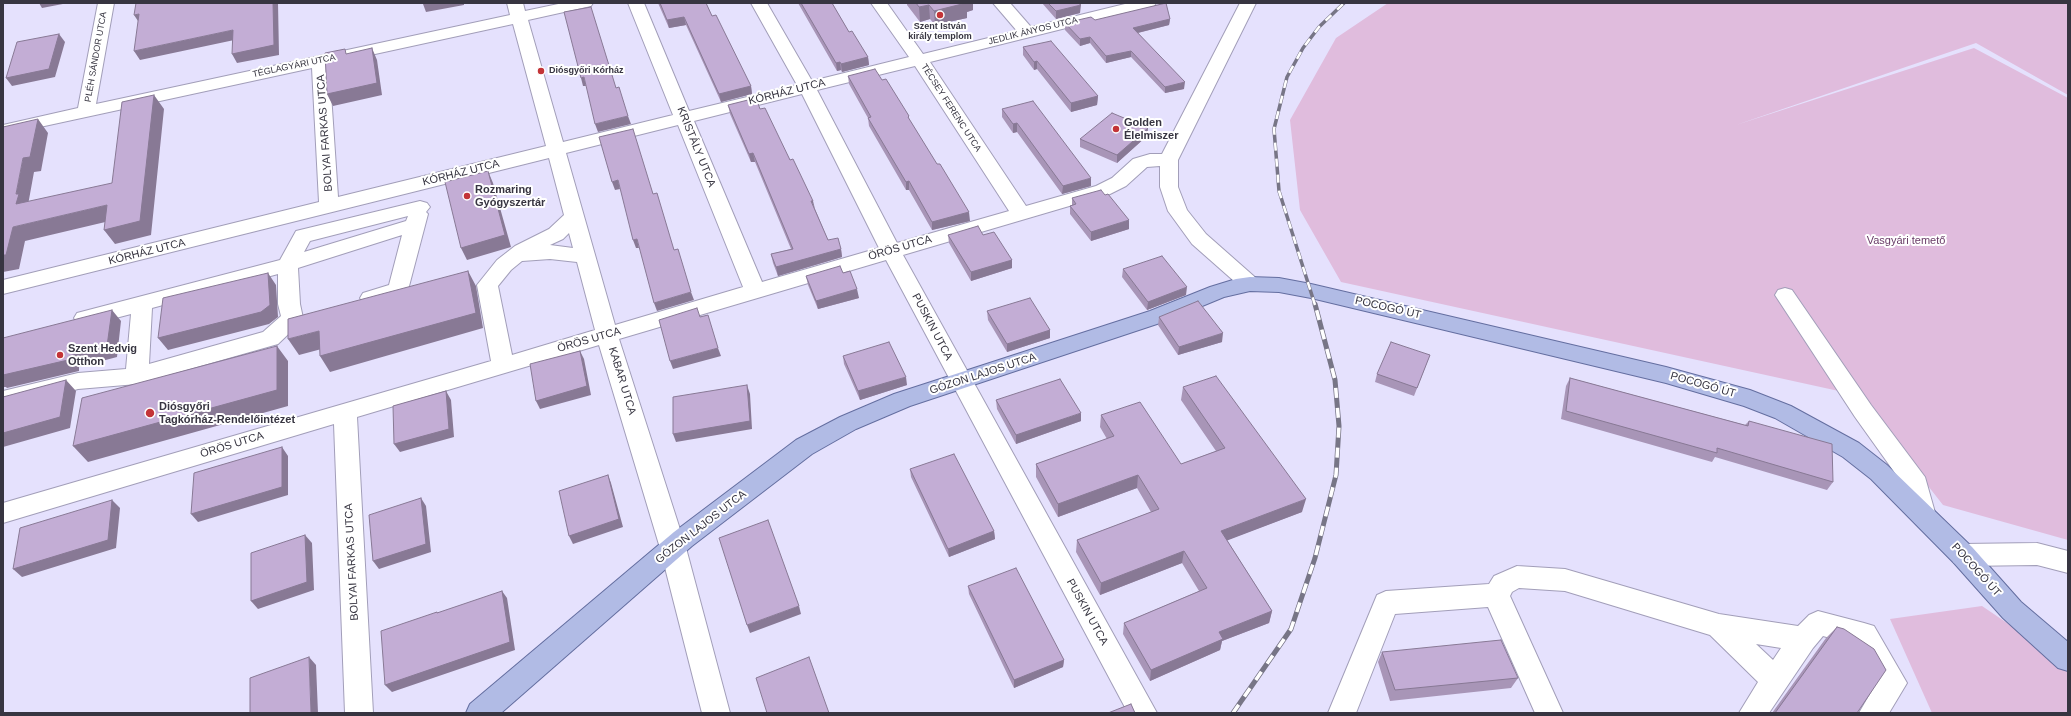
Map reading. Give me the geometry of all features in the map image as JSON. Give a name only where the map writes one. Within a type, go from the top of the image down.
[{"type":"main road","name":"GÓZON LAJOS UTCA","points":[[480,713],[673,548],[804,447],[848,424],[896,403],[1158,316],[1217,292],[1236,286],[1250,284]]},
{"type":"main road","name":"POCOGÓ ÚT","points":[[1250,284],[1279,285],[1318,292],[1658,373],[1750,399],[1783,412],[1851,450],[1879,472],[1963,554],[2012,610],[2068,659]]},
{"type":"street","name":"PLÉH SÁNDOR UTCA","points":[[86,112],[106,3]]},
{"type":"street","name":"TÉGLAGYÁRI UTCA","points":[[3,130],[320,61],[517,10],[585,3]]},
{"type":"street","name":"KRISTÁLY UTCA","points":[[636,3],[755,291]]},
{"type":"street","name":"PUSKIN UTCA","points":[[759,3],[807,87],[891,251],[1143,713]]},
{"type":"street","name":"TÉCSEY FERENC UTCA","points":[[879,3],[919,59],[1021,214]]},
{"type":"street","points":[[1001,3],[1027,32]]},
{"type":"street","name":"JEDLIK ÁNYOS UTCA","points":[[919,59],[1027,32],[1116,7],[1148,3]]},
{"type":"street","points":[[1248,3],[1184,127],[1169,160],[1168,187],[1178,211],[1199,239],[1250,284]]},
{"type":"street","name":"KABAR UTCA","points":[[517,10],[557,149],[607,334],[673,548],[716,713]]},
{"type":"street","name":"KÓRHÁZ UTCA","points":[[3,287],[919,59]]},
{"type":"street","name":"BOLYAI FARKAS UTCA","points":[[320,61],[329,206]]},
{"type":"street","name":"ÖRÖS UTCA","points":[[3,513],[607,334],[1103,190],[1119,182],[1140,163],[1150,160],[1169,160]]},
{"type":"street","points":[[354,303],[398,290],[417,216],[442,178]]},
{"type":"street","points":[[503,365],[487,285],[504,266],[522,251],[556,234],[575,215]]},
{"type":"street","points":[[69,322],[288,264],[417,216]]},
{"type":"street","points":[[504,266],[529,254],[550,252],[586,256]]},
{"type":"street","points":[[3,400],[78,381],[137,376],[270,338],[292,318],[289,304],[288,264]]},
{"type":"street","points":[[1785,295],[1863,411],[1916,484],[1924,516]]},
{"type":"street","points":[[137,376],[142,303]]},
{"type":"street","points":[[288,322],[310,315]]},
{"type":"street","name":"BOLYAI FARKAS UTCA","points":[[345,412],[359,713]]},
{"type":"street","points":[[1963,554],[2037,554],[2068,562]]},
{"type":"street","points":[[1496,595],[1503,584],[1517,577],[1565,580],[1719,626],[1803,639]]},
{"type":"street","points":[[1496,595],[1549,713],[1545,713]]},
{"type":"street","points":[[1342,713],[1386,604],[1496,595]]},
{"type":"street","points":[[1753,713],[1803,639],[1818,623],[1864,635],[1893,683],[1874,713]]},
{"type":"street","points":[[1719,626],[1775,681]]},
{"type":"green space","name":"Vasgyári temető","points":[[1388,3],[2068,3],[2068,95],[1976,43],[1736,125],[1974,48],[2068,98],[2068,540],[1943,505],[1857,395],[1341,282],[1300,210],[1290,120],[1336,38]]},
{"type":"green space","points":[[1982,606],[2038,644],[2068,670],[2068,713],[1932,713],[1890,619]]},
{"type":"building","points":[[136,3],[273,3],[274,45],[232,54],[233,30],[134,51],[139,14],[134,15]]},
{"type":"building","points":[[660,3],[706,3],[712,16],[716,15],[751,86],[719,94],[684,17],[667,20]]},
{"type":"building","points":[[801,3],[832,3],[849,32],[852,31],[868,57],[841,64],[840,62],[836,63]]},
{"type":"building","points":[[916,3],[966,3],[934,11],[929,5],[919,7]]},
{"type":"building","points":[[1048,3],[1078,3],[1081,5],[1056,11]]},
{"type":"building","points":[[1166,3],[1170,19],[1133,28],[1185,82],[1165,87],[1131,51],[1106,56],[1090,37],[1080,39],[1065,23],[1091,17],[1095,20]]},
{"type":"building","points":[[591,7],[616,88],[619,87],[628,116],[595,124],[584,77],[581,78],[564,12]]},
{"type":"building","points":[[59,34],[49,69],[6,78],[17,42]]},
{"type":"building","points":[[1051,41],[1098,96],[1071,103],[1037,61],[1034,62],[1023,47]]},
{"type":"building","points":[[372,48],[377,83],[327,94],[325,53],[345,49],[346,54]]},
{"type":"building","points":[[875,69],[882,80],[886,79],[937,164],[940,164],[969,212],[932,222],[909,181],[906,182],[868,118],[871,117],[848,76]]},
{"type":"building","points":[[154,95],[140,221],[104,230],[107,205],[13,227],[6,255],[3,255],[3,127],[38,119],[30,157],[23,158],[16,194],[19,194],[16,204],[112,183],[122,102]]},
{"type":"building","points":[[756,98],[760,109],[765,108],[790,160],[793,159],[813,201],[811,201],[828,240],[838,238],[841,249],[776,267],[771,254],[793,249],[753,153],[749,154],[728,105]]},
{"type":"building","points":[[1033,101],[1091,178],[1063,186],[1017,123],[1013,124],[1002,109]]},
{"type":"building","points":[[1112,113],[1148,128],[1117,155],[1080,139]]},
{"type":"building","points":[[633,129],[653,194],[657,193],[674,250],[678,249],[691,292],[654,303],[637,239],[633,240],[618,180],[612,182],[599,137]]},
{"type":"building","points":[[488,171],[505,235],[461,248],[445,182]]},
{"type":"building","points":[[1101,190],[1105,195],[1108,194],[1129,220],[1091,232],[1070,206],[1076,204],[1072,198]]},
{"type":"building","points":[[978,226],[983,235],[994,232],[1012,260],[971,272],[948,235]]},
{"type":"building","points":[[1162,256],[1187,287],[1148,302],[1123,269]]},
{"type":"building","points":[[840,266],[843,273],[850,271],[857,289],[816,301],[806,276]]},
{"type":"building","points":[[468,271],[476,313],[320,356],[319,331],[288,339],[288,319]]},
{"type":"building","points":[[268,273],[270,305],[261,312],[158,338],[163,298]]},
{"type":"building","points":[[1030,298],[1050,330],[1007,344],[987,311]]},
{"type":"building","points":[[1198,301],[1223,333],[1179,347],[1159,317]]},
{"type":"building","points":[[697,308],[700,317],[708,315],[718,348],[670,361],[659,320]]},
{"type":"building","points":[[112,310],[107,346],[69,356],[68,360],[3,375],[3,338]]},
{"type":"building","points":[[889,342],[906,377],[858,391],[843,356]]},
{"type":"building","points":[[1391,342],[1430,355],[1417,388],[1377,374]]},
{"type":"building","points":[[277,346],[277,390],[73,446],[82,398]]},
{"type":"building","points":[[580,351],[587,386],[536,401],[530,364]]},
{"type":"building","points":[[1216,376],[1306,499],[1221,531],[1272,611],[1219,632],[1223,639],[1151,670],[1124,623],[1207,588],[1184,551],[1101,583],[1077,540],[1159,509],[1138,475],[1058,504],[1036,464],[1114,436],[1101,415],[1140,402],[1181,464],[1225,448],[1183,387]]},
{"type":"building","points":[[1570,378],[1748,426],[1749,421],[1832,444],[1833,482],[1717,448],[1717,453],[1566,411]]},
{"type":"building","points":[[1060,379],[1081,413],[1016,435],[996,400]]},
{"type":"building","points":[[66,380],[60,417],[3,433],[3,397]]},
{"type":"building","points":[[747,385],[750,421],[673,434],[673,397]]},
{"type":"building","points":[[446,391],[449,429],[394,444],[393,406]]},
{"type":"building","points":[[282,447],[282,487],[191,514],[194,473]]},
{"type":"building","points":[[954,454],[994,531],[948,549],[910,469]]},
{"type":"building","points":[[608,475],[619,519],[569,536],[559,491]]},
{"type":"building","points":[[421,498],[426,544],[373,561],[369,515]]},
{"type":"building","points":[[112,500],[108,540],[13,569],[20,528]]},
{"type":"building","points":[[768,520],[799,606],[747,625],[719,538]]},
{"type":"building","points":[[305,535],[307,582],[251,601],[251,553]]},
{"type":"building","points":[[1016,568],[1064,660],[1014,680],[968,586]]},
{"type":"building","points":[[502,591],[510,642],[385,685],[381,631]]},
{"type":"building","points":[[1837,627],[1844,629],[1874,649],[1886,670],[1857,713],[1775,713]]},
{"type":"building","points":[[1501,640],[1518,678],[1395,690],[1382,652]]},
{"type":"building","points":[[309,657],[311,713],[250,713],[250,678]]},
{"type":"building","points":[[809,657],[829,713],[767,713],[756,678]]},
{"type":"building","points":[[1131,704],[1135,713],[1108,713]]},
{"type":"railway","points":[[1315,305],[1279,191],[1274,129],[1287,77],[1303,48],[1319,27],[1344,3]]},
{"type":"railway","points":[[1233,713],[1291,629],[1315,558],[1336,475],[1339,426],[1335,380],[1315,304]]},
{"type":"place","name":"Szent István király templom","points":[[940,15]]},
{"type":"place","name":"Diósgyőri Kórház","points":[[541,71]]},
{"type":"place","name":"Golden Élelmiszer","points":[[1116,129]]},
{"type":"place","name":"Rozmaring Gyógyszertár","points":[[467,196]]},
{"type":"place","name":"Szent Hedvig Otthon","points":[[60,355]]},
{"type":"place","name":"Diósgyőri Tagkórház-Rendelőintézet","points":[[150,413]]}]
